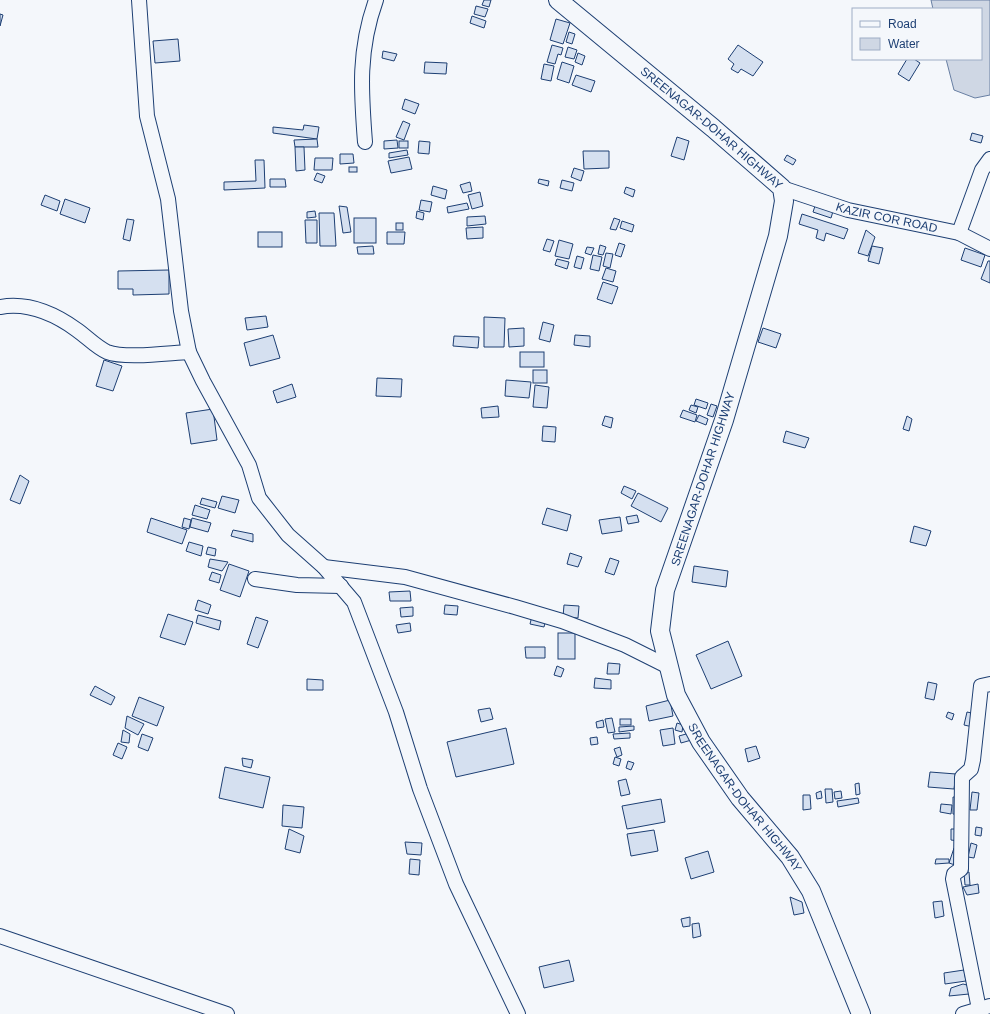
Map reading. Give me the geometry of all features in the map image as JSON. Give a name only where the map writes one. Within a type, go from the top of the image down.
[{"type":"main road","name":"SREENAGAR-DOHAR HIGHWAY","points":[[558,0],[713,128],[782,188],[784,201],[778,236],[724,420],[665,590],[660,630],[676,695],[701,742],[740,798],[790,857],[811,891],[861,1014]]},
{"type":"street","points":[[139,0],[147,116],[168,199],[181,311],[189,352],[203,381],[249,465],[259,498],[288,535],[324,567],[354,602],[393,705],[420,789],[456,884],[518,1014]]},
{"type":"street","points":[[364,142],[361,78],[364,47],[376,0]]},
{"type":"street","points":[[959,233],[982,170],[990,159]]},
{"type":"street","name":"KAZIR COR ROAD","points":[[782,188],[848,210],[959,233],[990,250]]},
{"type":"street","points":[[0,307],[10,305],[41,310],[60,319],[107,352],[124,355],[189,352]]},
{"type":"street","points":[[324,567],[405,577],[515,607],[562,621],[625,645],[669,667]]},
{"type":"street","points":[[254,579],[297,585],[341,586]]},
{"type":"street","points":[[963,1014],[985,1008],[953,879],[954,874],[960,869],[962,777],[971,769],[973,760],[981,686],[990,684]]},
{"type":"street","points":[[0,936],[227,1014]]},
{"type":"water","points":[[931,0],[990,0],[990,95],[975,98],[954,90],[946,60],[982,60],[982,8],[933,8]]},
{"type":"building","points":[[484,0],[491,0],[489,7],[482,5]]},
{"type":"building","points":[[476,6],[488,9],[485,17],[474,14]]},
{"type":"building","points":[[0,14],[3,15],[0,26]]},
{"type":"building","points":[[472,16],[486,21],[484,28],[470,23]]},
{"type":"building","points":[[556,19],[570,23],[563,44],[550,40]]},
{"type":"building","points":[[569,32],[575,34],[572,44],[566,42]]},
{"type":"building","points":[[178,39],[180,61],[155,63],[153,41]]},
{"type":"building","points":[[552,45],[563,48],[561,55],[558,54],[555,64],[547,62]]},
{"type":"building","points":[[738,45],[763,62],[753,76],[741,69],[738,73],[731,69],[734,64],[728,59]]},
{"type":"building","points":[[568,47],[577,50],[574,59],[565,57]]},
{"type":"building","points":[[383,51],[397,54],[394,61],[382,58]]},
{"type":"building","points":[[578,53],[585,56],[582,65],[575,62]]},
{"type":"building","points":[[906,60],[916,60],[920,63],[909,81],[898,74]]},
{"type":"building","points":[[425,62],[447,63],[446,74],[424,73]]},
{"type":"building","points":[[562,62],[574,66],[569,83],[557,79]]},
{"type":"building","points":[[544,64],[554,66],[551,81],[541,79]]},
{"type":"building","points":[[576,75],[595,81],[591,92],[572,85]]},
{"type":"building","points":[[405,99],[419,104],[415,114],[402,109]]},
{"type":"building","points":[[403,121],[410,124],[404,140],[396,137]]},
{"type":"building","points":[[304,125],[319,127],[317,139],[273,133],[273,127],[303,130]]},
{"type":"building","points":[[972,133],[983,136],[981,143],[970,140]]},
{"type":"building","points":[[677,137],[689,141],[684,160],[671,156]]},
{"type":"building","points":[[317,139],[318,147],[295,147],[294,140]]},
{"type":"building","points":[[397,140],[398,148],[384,149],[384,141]]},
{"type":"building","points":[[399,141],[408,141],[408,148],[399,148]]},
{"type":"building","points":[[419,141],[430,142],[429,154],[418,153]]},
{"type":"building","points":[[295,147],[304,147],[305,170],[296,171]]},
{"type":"building","points":[[407,150],[408,155],[389,158],[389,153]]},
{"type":"building","points":[[583,151],[609,151],[609,168],[584,169]]},
{"type":"building","points":[[340,154],[353,154],[354,163],[340,164]]},
{"type":"building","points":[[787,155],[796,160],[793,165],[784,160]]},
{"type":"building","points":[[409,157],[412,169],[391,173],[388,161]]},
{"type":"building","points":[[315,158],[333,158],[332,170],[314,170]]},
{"type":"building","points":[[255,160],[264,160],[265,188],[224,190],[224,182],[256,181]]},
{"type":"building","points":[[349,167],[357,167],[357,172],[349,172]]},
{"type":"building","points":[[574,168],[584,171],[581,181],[571,177]]},
{"type":"building","points":[[317,173],[325,176],[322,183],[314,180]]},
{"type":"building","points":[[270,179],[285,179],[286,187],[270,187]]},
{"type":"building","points":[[539,179],[549,181],[548,186],[538,183]]},
{"type":"building","points":[[562,180],[574,183],[572,191],[560,188]]},
{"type":"building","points":[[470,182],[472,191],[463,193],[460,185]]},
{"type":"building","points":[[433,186],[447,190],[445,199],[431,195]]},
{"type":"building","points":[[626,187],[635,190],[633,197],[624,193]]},
{"type":"building","points":[[480,192],[483,206],[472,209],[468,195]]},
{"type":"building","points":[[45,195],[60,201],[57,211],[41,205]]},
{"type":"building","points":[[65,199],[90,208],[85,223],[60,214]]},
{"type":"building","points":[[421,200],[432,202],[430,212],[419,210]]},
{"type":"building","points":[[467,203],[469,209],[448,213],[447,207]]},
{"type":"building","points":[[816,203],[834,208],[831,218],[813,212]]},
{"type":"building","points":[[339,206],[347,207],[351,232],[343,233]]},
{"type":"building","points":[[315,211],[316,217],[307,218],[307,212]]},
{"type":"building","points":[[417,211],[424,213],[423,220],[416,218]]},
{"type":"building","points":[[319,213],[334,213],[336,246],[320,246]]},
{"type":"building","points":[[802,214],[848,229],[844,239],[826,233],[824,241],[816,238],[818,230],[799,224]]},
{"type":"building","points":[[485,216],[486,224],[467,226],[467,217]]},
{"type":"building","points":[[354,218],[376,218],[376,243],[354,243]]},
{"type":"building","points":[[614,218],[620,220],[616,230],[610,229]]},
{"type":"building","points":[[127,219],[134,220],[130,241],[123,239]]},
{"type":"building","points":[[305,220],[317,220],[317,243],[306,243]]},
{"type":"building","points":[[622,221],[634,225],[632,232],[620,228]]},
{"type":"building","points":[[396,223],[403,223],[403,230],[396,230]]},
{"type":"building","points":[[483,227],[483,238],[467,239],[466,228]]},
{"type":"building","points":[[866,230],[875,237],[868,256],[858,253]]},
{"type":"building","points":[[258,232],[282,232],[282,247],[258,247]]},
{"type":"building","points":[[387,232],[405,232],[404,244],[387,244]]},
{"type":"building","points":[[547,239],[554,241],[550,252],[543,250]]},
{"type":"building","points":[[559,240],[573,244],[569,259],[555,256]]},
{"type":"building","points":[[619,243],[625,245],[621,257],[615,255]]},
{"type":"building","points":[[600,245],[606,247],[603,255],[598,254]]},
{"type":"building","points":[[373,246],[374,254],[358,254],[357,247]]},
{"type":"building","points":[[872,246],[883,248],[879,264],[868,261]]},
{"type":"building","points":[[587,247],[594,248],[591,255],[585,253]]},
{"type":"building","points":[[965,248],[985,255],[981,267],[961,260]]},
{"type":"building","points":[[606,253],[613,254],[610,268],[603,266]]},
{"type":"building","points":[[593,255],[602,257],[599,271],[590,269]]},
{"type":"building","points":[[577,256],[584,258],[581,269],[574,267]]},
{"type":"building","points":[[557,259],[569,262],[567,269],[555,265]]},
{"type":"building","points":[[988,261],[990,261],[990,283],[981,279]]},
{"type":"building","points":[[606,268],[616,271],[613,282],[602,279]]},
{"type":"building","points":[[169,270],[169,294],[133,295],[133,289],[118,289],[118,271]]},
{"type":"building","points":[[603,282],[618,287],[612,304],[597,299]]},
{"type":"building","points":[[266,316],[268,327],[247,330],[245,318]]},
{"type":"building","points":[[484,317],[505,318],[504,347],[484,347]]},
{"type":"building","points":[[543,322],[554,325],[550,342],[539,339]]},
{"type":"building","points":[[524,328],[524,346],[509,347],[508,329]]},
{"type":"building","points":[[763,328],[781,334],[776,348],[758,342]]},
{"type":"building","points":[[273,335],[280,358],[250,366],[244,343]]},
{"type":"building","points":[[575,335],[590,336],[590,347],[574,345]]},
{"type":"building","points":[[454,336],[479,337],[478,348],[453,346]]},
{"type":"building","points":[[520,352],[544,352],[544,367],[520,367]]},
{"type":"building","points":[[104,360],[122,366],[113,391],[96,386]]},
{"type":"building","points":[[533,370],[547,370],[547,383],[533,383]]},
{"type":"building","points":[[377,378],[402,379],[401,397],[376,396]]},
{"type":"building","points":[[506,380],[531,382],[529,398],[505,396]]},
{"type":"building","points":[[292,384],[296,397],[277,403],[273,391]]},
{"type":"building","points":[[535,385],[549,387],[547,408],[533,407]]},
{"type":"building","points":[[696,399],[708,403],[706,409],[694,405]]},
{"type":"building","points":[[711,404],[717,406],[713,417],[707,415]]},
{"type":"building","points":[[691,405],[698,407],[696,413],[689,410]]},
{"type":"building","points":[[498,406],[499,417],[482,418],[481,408]]},
{"type":"building","points":[[213,409],[217,440],[191,444],[186,413]]},
{"type":"building","points":[[683,410],[697,415],[695,422],[680,417]]},
{"type":"building","points":[[699,415],[708,419],[706,425],[696,421]]},
{"type":"building","points":[[605,416],[613,418],[611,428],[602,425]]},
{"type":"building","points":[[907,416],[912,419],[909,431],[903,429]]},
{"type":"building","points":[[543,426],[556,427],[555,442],[542,441]]},
{"type":"building","points":[[786,431],[809,438],[805,448],[783,442]]},
{"type":"building","points":[[20,475],[29,481],[20,504],[10,500]]},
{"type":"building","points":[[624,486],[636,491],[632,499],[621,493]]},
{"type":"building","points":[[638,493],[668,508],[661,522],[631,506]]},
{"type":"building","points":[[222,496],[239,500],[235,513],[218,508]]},
{"type":"building","points":[[202,498],[217,502],[215,508],[200,504]]},
{"type":"building","points":[[195,505],[210,510],[207,519],[192,515]]},
{"type":"building","points":[[547,508],[571,515],[567,531],[542,524]]},
{"type":"building","points":[[637,515],[639,522],[628,524],[626,517]]},
{"type":"building","points":[[620,517],[622,531],[602,534],[599,520]]},
{"type":"building","points":[[151,518],[187,530],[182,544],[147,532]]},
{"type":"building","points":[[184,518],[191,520],[189,529],[182,527]]},
{"type":"building","points":[[192,518],[211,523],[208,532],[190,527]]},
{"type":"building","points":[[914,526],[931,531],[926,546],[910,542]]},
{"type":"building","points":[[233,530],[253,534],[253,542],[231,536]]},
{"type":"building","points":[[189,542],[203,546],[201,556],[186,551]]},
{"type":"building","points":[[208,547],[216,549],[215,556],[206,554]]},
{"type":"building","points":[[570,553],[582,557],[578,567],[567,564]]},
{"type":"building","points":[[610,558],[619,561],[614,575],[605,572]]},
{"type":"building","points":[[210,559],[228,562],[222,571],[208,567]]},
{"type":"building","points":[[229,564],[249,571],[240,597],[220,590]]},
{"type":"building","points":[[694,566],[728,571],[726,587],[692,582]]},
{"type":"building","points":[[212,572],[221,575],[219,583],[209,580]]},
{"type":"building","points":[[410,591],[411,601],[390,601],[389,592]]},
{"type":"building","points":[[198,600],[211,605],[208,614],[195,610]]},
{"type":"building","points":[[445,605],[458,606],[457,615],[444,614]]},
{"type":"building","points":[[564,605],[579,606],[578,618],[563,617]]},
{"type":"building","points":[[413,607],[413,616],[401,617],[400,608]]},
{"type":"building","points":[[168,614],[193,622],[185,645],[160,637]]},
{"type":"building","points":[[198,615],[221,621],[219,630],[196,623]]},
{"type":"building","points":[[532,616],[546,619],[544,627],[530,624]]},
{"type":"building","points":[[256,617],[268,621],[258,648],[247,644]]},
{"type":"building","points":[[410,623],[411,631],[398,633],[396,625]]},
{"type":"building","points":[[558,633],[575,633],[575,659],[558,659]]},
{"type":"building","points":[[728,641],[742,676],[711,689],[696,655]]},
{"type":"building","points":[[525,647],[545,647],[545,658],[526,658]]},
{"type":"building","points":[[608,663],[620,664],[619,674],[607,674]]},
{"type":"building","points":[[557,666],[564,669],[561,677],[554,675]]},
{"type":"building","points":[[595,678],[611,680],[611,689],[594,688]]},
{"type":"building","points":[[307,679],[323,680],[323,690],[307,690]]},
{"type":"building","points":[[928,682],[937,684],[934,700],[925,698]]},
{"type":"building","points":[[95,686],[115,697],[111,705],[90,695]]},
{"type":"building","points":[[139,697],[164,707],[157,726],[132,716]]},
{"type":"building","points":[[670,700],[673,716],[649,721],[646,706]]},
{"type":"building","points":[[490,708],[493,719],[481,722],[478,710]]},
{"type":"building","points":[[948,712],[954,714],[952,720],[946,717]]},
{"type":"building","points":[[967,712],[976,714],[973,727],[964,725]]},
{"type":"building","points":[[127,716],[144,724],[138,735],[125,728]]},
{"type":"building","points":[[612,718],[615,732],[608,733],[605,719]]},
{"type":"building","points":[[620,719],[631,719],[631,725],[620,725]]},
{"type":"building","points":[[603,720],[604,727],[597,728],[596,722]]},
{"type":"building","points":[[677,723],[683,725],[682,732],[675,730]]},
{"type":"building","points":[[634,726],[634,730],[619,732],[619,727]]},
{"type":"building","points":[[506,728],[514,764],[456,777],[447,742]]},
{"type":"building","points":[[673,728],[675,744],[663,746],[660,730]]},
{"type":"building","points":[[123,730],[130,734],[129,743],[121,742]]},
{"type":"building","points":[[693,732],[695,739],[681,743],[679,736]]},
{"type":"building","points":[[630,733],[630,738],[614,739],[613,734]]},
{"type":"building","points":[[142,734],[153,738],[148,751],[138,747]]},
{"type":"building","points":[[597,737],[598,744],[591,745],[590,738]]},
{"type":"building","points":[[118,743],[127,747],[122,759],[113,755]]},
{"type":"building","points":[[756,746],[760,758],[748,762],[745,749]]},
{"type":"building","points":[[620,747],[622,755],[617,757],[614,749]]},
{"type":"building","points":[[615,757],[621,759],[619,766],[613,764]]},
{"type":"building","points":[[242,758],[253,760],[251,768],[243,766]]},
{"type":"building","points":[[628,761],[634,763],[631,770],[626,768]]},
{"type":"building","points":[[225,767],[270,777],[263,808],[219,798]]},
{"type":"building","points":[[930,772],[956,774],[954,789],[928,787]]},
{"type":"building","points":[[626,779],[630,794],[621,796],[618,781]]},
{"type":"building","points":[[859,783],[860,794],[856,795],[855,784]]},
{"type":"building","points":[[825,789],[832,789],[833,802],[826,803]]},
{"type":"building","points":[[821,791],[822,798],[817,799],[816,793]]},
{"type":"building","points":[[841,791],[842,798],[835,799],[834,792]]},
{"type":"building","points":[[972,792],[979,793],[977,810],[970,810]]},
{"type":"building","points":[[803,795],[810,795],[811,809],[803,810]]},
{"type":"building","points":[[953,797],[961,797],[961,815],[953,814]]},
{"type":"building","points":[[858,798],[859,803],[838,807],[837,801]]},
{"type":"building","points":[[661,799],[665,822],[627,829],[622,806]]},
{"type":"building","points":[[941,804],[952,805],[951,814],[940,812]]},
{"type":"building","points":[[283,805],[304,807],[302,828],[282,826]]},
{"type":"building","points":[[976,827],[982,828],[981,836],[975,835]]},
{"type":"building","points":[[289,829],[304,836],[300,853],[285,849]]},
{"type":"building","points":[[951,829],[959,829],[959,841],[951,840]]},
{"type":"building","points":[[654,830],[658,851],[631,856],[627,834]]},
{"type":"building","points":[[405,842],[422,843],[421,855],[407,854]]},
{"type":"building","points":[[971,843],[977,845],[974,858],[968,857]]},
{"type":"building","points":[[954,848],[959,849],[955,865],[949,863]]},
{"type":"building","points":[[708,851],[714,872],[691,879],[685,858]]},
{"type":"building","points":[[410,859],[420,860],[419,875],[409,874]]},
{"type":"building","points":[[936,859],[949,859],[949,863],[935,864]]},
{"type":"building","points":[[969,872],[970,885],[965,885],[964,873]]},
{"type":"building","points":[[978,884],[979,893],[967,895],[963,887]]},
{"type":"building","points":[[790,897],[802,902],[804,913],[794,915]]},
{"type":"building","points":[[942,901],[944,916],[935,918],[933,902]]},
{"type":"building","points":[[690,917],[690,926],[683,927],[681,919]]},
{"type":"building","points":[[699,923],[701,936],[693,938],[692,924]]},
{"type":"building","points":[[569,960],[574,981],[544,988],[539,967]]},
{"type":"building","points":[[964,970],[966,981],[945,984],[944,973]]},
{"type":"building","points":[[963,984],[971,986],[969,994],[949,996],[951,988]]}]
